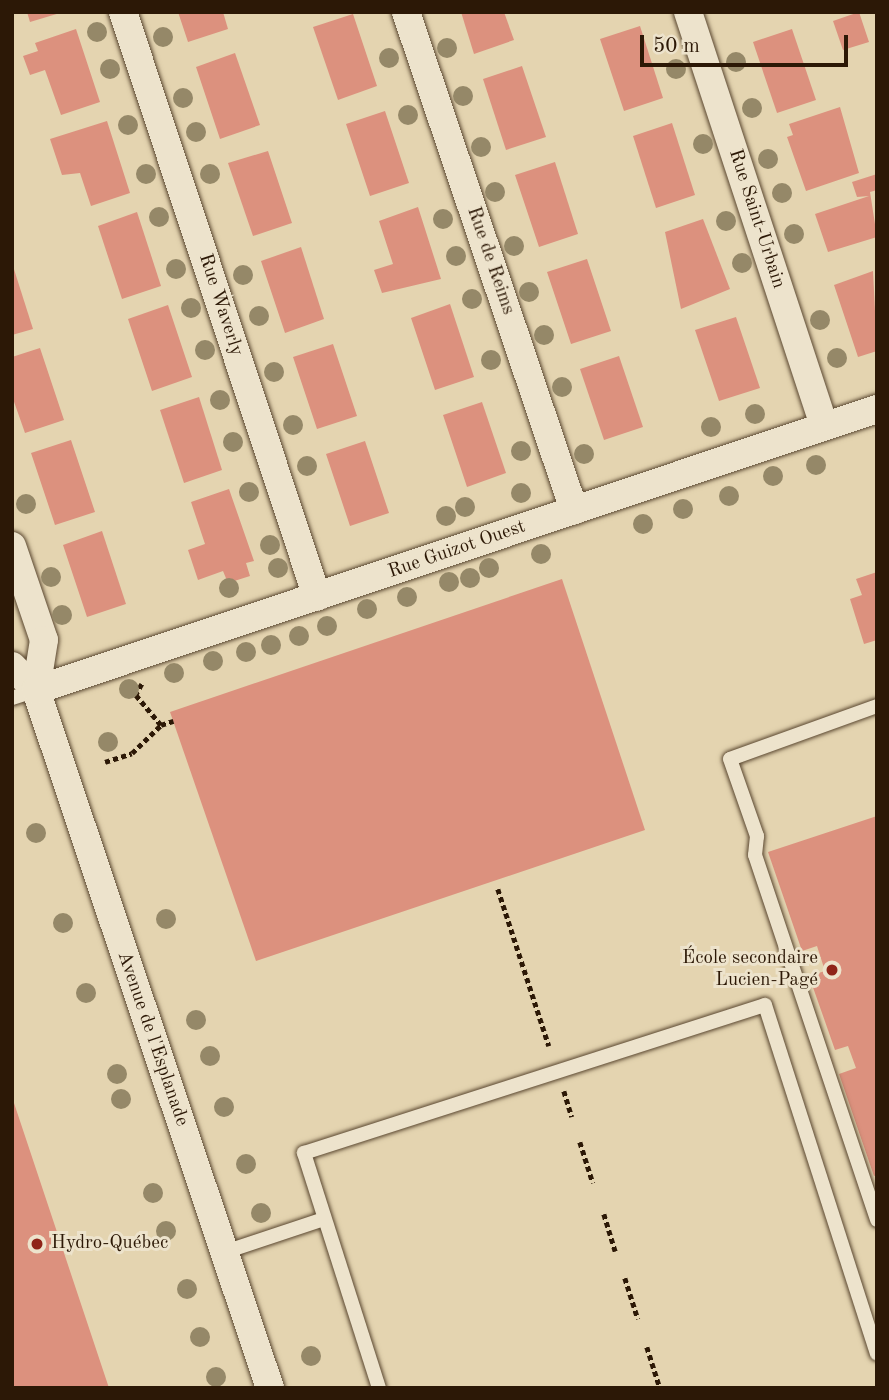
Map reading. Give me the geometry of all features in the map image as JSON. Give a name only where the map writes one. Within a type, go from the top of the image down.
[{"type":"street","name":"Rue Waverly","points":[[123,12],[317,597]]},
{"type":"street","name":"Rue de Reims","points":[[407,12],[574,510]]},
{"type":"street","name":"Rue Saint-Urbain","points":[[688,12],[824,426]]},
{"type":"street","name":"Rue Guizot Ouest","points":[[24,694],[877,409]]},
{"type":"street","name":"Avenue de l'Esplanade","points":[[12,546],[44,640],[24,694]]},
{"type":"street","name":"Avenue de l'Esplanade","points":[[12,666],[225,1252],[270,1388]]},
{"type":"lane","points":[[877,706],[730,760],[757,836],[755,855],[877,1220]]},
{"type":"lane","points":[[379,1388],[304,1153],[765,1006],[877,1353]]},
{"type":"lane","points":[[225,1252],[324,1219]]},
{"type":"path","points":[[142,683],[136,695],[161,725]]},
{"type":"path","points":[[105,762],[132,753],[161,725],[173,721]]},
{"type":"path","points":[[498,889],[549,1046]]},
{"type":"path","points":[[560,1080],[572,1117]]},
{"type":"path","points":[[580,1142],[593,1183]]},
{"type":"path","points":[[604,1214],[615,1251]]},
{"type":"path","points":[[625,1278],[638,1319]]},
{"type":"path","points":[[647,1347],[660,1388]]},
{"type":"building","points":[[27,12],[60,12],[60,13],[30,22]]},
{"type":"building","points":[[178,12],[223,12],[228,29],[188,42]]},
{"type":"building","points":[[461,12],[504,12],[514,40],[474,54]]},
{"type":"building","points":[[859,12],[869,42],[843,50],[833,21]]},
{"type":"building","points":[[353,14],[377,86],[338,100],[313,27]]},
{"type":"building","points":[[640,26],[663,98],[624,111],[600,39]]},
{"type":"building","points":[[76,29],[100,102],[61,115],[45,70],[30,75],[23,56],[38,51],[35,43]]},
{"type":"building","points":[[792,29],[816,100],[777,113],[753,42]]},
{"type":"building","points":[[235,53],[260,125],[220,139],[196,67]]},
{"type":"building","points":[[522,66],[546,137],[506,150],[483,79]]},
{"type":"building","points":[[840,107],[859,173],[806,191],[787,137],[793,135],[789,124]]},
{"type":"building","points":[[385,111],[409,183],[370,196],[346,124]]},
{"type":"building","points":[[107,121],[130,193],[91,206],[80,173],[62,175],[50,139]]},
{"type":"building","points":[[672,123],[695,195],[656,208],[633,136]]},
{"type":"building","points":[[268,151],[292,223],[253,236],[228,163]]},
{"type":"building","points":[[555,162],[578,234],[539,247],[515,175]]},
{"type":"building","points":[[877,174],[877,190],[870,192],[877,237],[828,252],[815,214],[869,196],[857,197],[852,182]]},
{"type":"building","points":[[418,207],[441,279],[382,293],[374,270],[393,264],[379,221]]},
{"type":"building","points":[[137,212],[161,286],[122,299],[98,226]]},
{"type":"building","points":[[703,219],[730,289],[681,309],[665,232]]},
{"type":"building","points":[[301,247],[324,319],[285,333],[261,261]]},
{"type":"building","points":[[587,259],[611,331],[571,344],[547,272]]},
{"type":"building","points":[[12,263],[33,329],[12,335]]},
{"type":"building","points":[[873,271],[877,351],[858,357],[834,285]]},
{"type":"building","points":[[450,304],[474,377],[435,390],[411,318]]},
{"type":"building","points":[[168,305],[192,377],[152,391],[128,319]]},
{"type":"building","points":[[736,317],[760,388],[719,401],[695,330]]},
{"type":"building","points":[[333,344],[357,416],[317,429],[293,357]]},
{"type":"building","points":[[40,348],[64,420],[25,433],[12,396],[12,357]]},
{"type":"building","points":[[619,356],[643,427],[604,440],[580,369]]},
{"type":"building","points":[[199,397],[222,470],[184,483],[160,410]]},
{"type":"building","points":[[482,402],[506,473],[467,487],[443,415]]},
{"type":"building","points":[[71,440],[95,512],[55,525],[31,453]]},
{"type":"building","points":[[365,441],[389,513],[350,526],[326,454]]},
{"type":"building","points":[[229,489],[254,561],[246,563],[250,576],[228,583],[223,571],[198,580],[188,550],[205,544],[191,502]]},
{"type":"building","points":[[102,531],[126,604],[87,617],[63,545]]},
{"type":"building","points":[[877,572],[877,640],[864,644],[850,599],[862,595],[856,579]]},
{"type":"building","points":[[562,579],[645,830],[256,961],[170,712]]},
{"type":"building","points":[[877,816],[877,1175],[874,1176],[839,1074],[856,1068],[848,1046],[835,1050],[809,976],[825,971],[817,946],[802,951],[768,852]]},
{"type":"building","name":"Hydro-Québec","points":[[13,1100],[109,1388],[12,1388]]},
{"type":"place","name":"École secondaire Lucien-Pagé","points":[[832,970]]},
{"type":"place","name":"Hydro-Québec","points":[[37,1244]]}]
